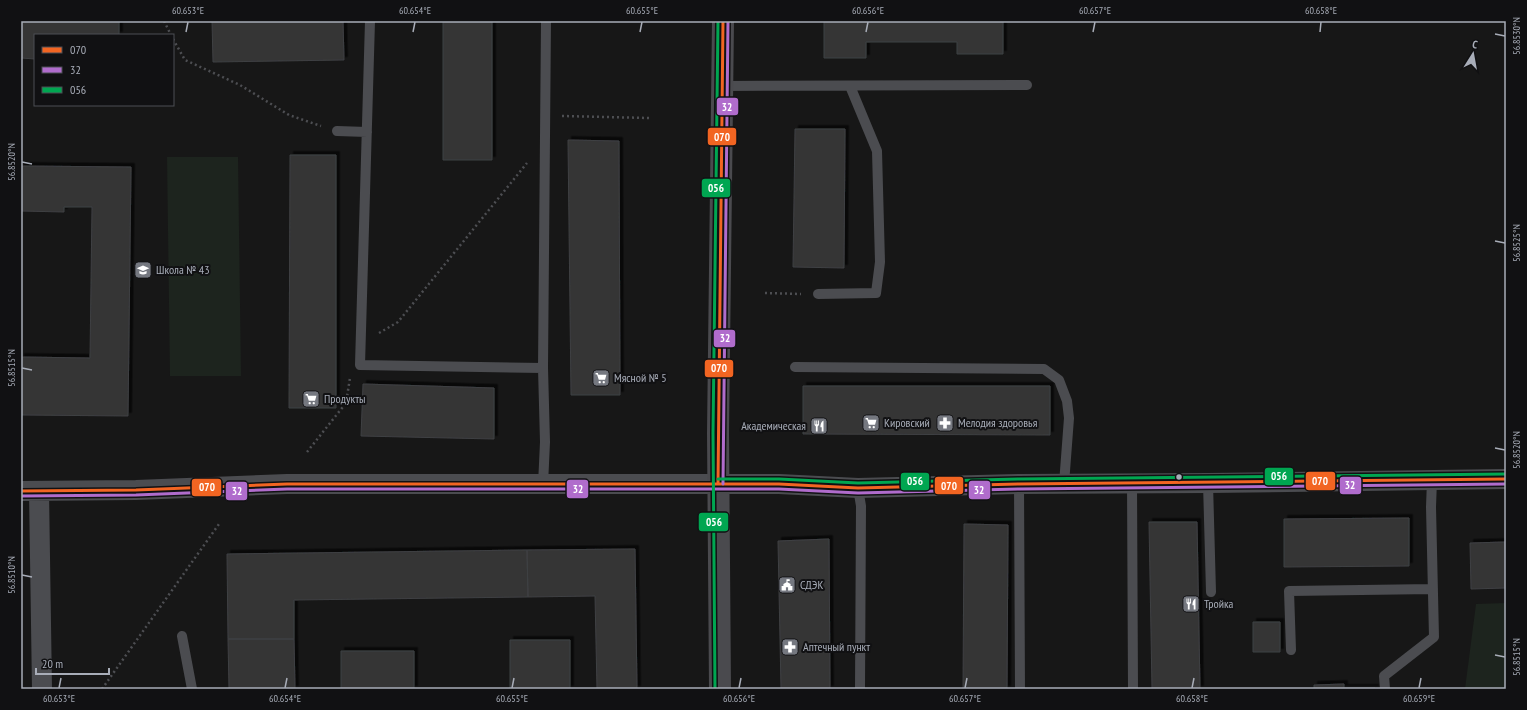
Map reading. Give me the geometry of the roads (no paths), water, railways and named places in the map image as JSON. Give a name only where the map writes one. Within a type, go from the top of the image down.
[{"type":"main road","points":[[720,689],[718,484],[724,21]]},
{"type":"street","points":[[42,689],[30,491],[136,490],[287,484],[779,484],[858,488],[1019,484],[1506,479]]},
{"type":"lane","points":[[370,21],[360,365],[543,368]]},
{"type":"lane","points":[[543,485],[545,442],[543,368],[546,21]]},
{"type":"lane","points":[[723,86],[1027,85]]},
{"type":"lane","points":[[818,294],[876,293],[880,262],[877,151],[850,86]]},
{"type":"lane","points":[[337,131],[367,132]]},
{"type":"lane","points":[[795,366],[1044,369],[1059,380],[1067,401],[1069,418],[1064,484]]},
{"type":"lane","points":[[1385,689],[1384,676],[1434,637],[1430,507],[1432,480]]},
{"type":"lane","points":[[1132,483],[1133,689]]},
{"type":"lane","points":[[1208,483],[1211,592]]},
{"type":"lane","points":[[1019,484],[1020,689]]},
{"type":"lane","points":[[858,488],[861,506],[860,689]]},
{"type":"lane","points":[[1291,650],[1289,591],[1433,589]]},
{"type":"lane","points":[[182,636],[192,689]]},
{"type":"place","name":"Школа № 43","points":[[143,270]]},
{"type":"place","name":"Мясной № 5","points":[[601,378]]},
{"type":"place","name":"Продукты","points":[[311,399]]},
{"type":"place","name":"Кировский","points":[[871,423]]},
{"type":"place","name":"Мелодия здоровья","points":[[945,423]]},
{"type":"place","name":"Академическая","points":[[819,426]]},
{"type":"place","name":"СДЭК","points":[[787,585]]},
{"type":"place","name":"Тройка","points":[[1191,604]]},
{"type":"place","name":"Аптечный пункт","points":[[790,647]]}]
